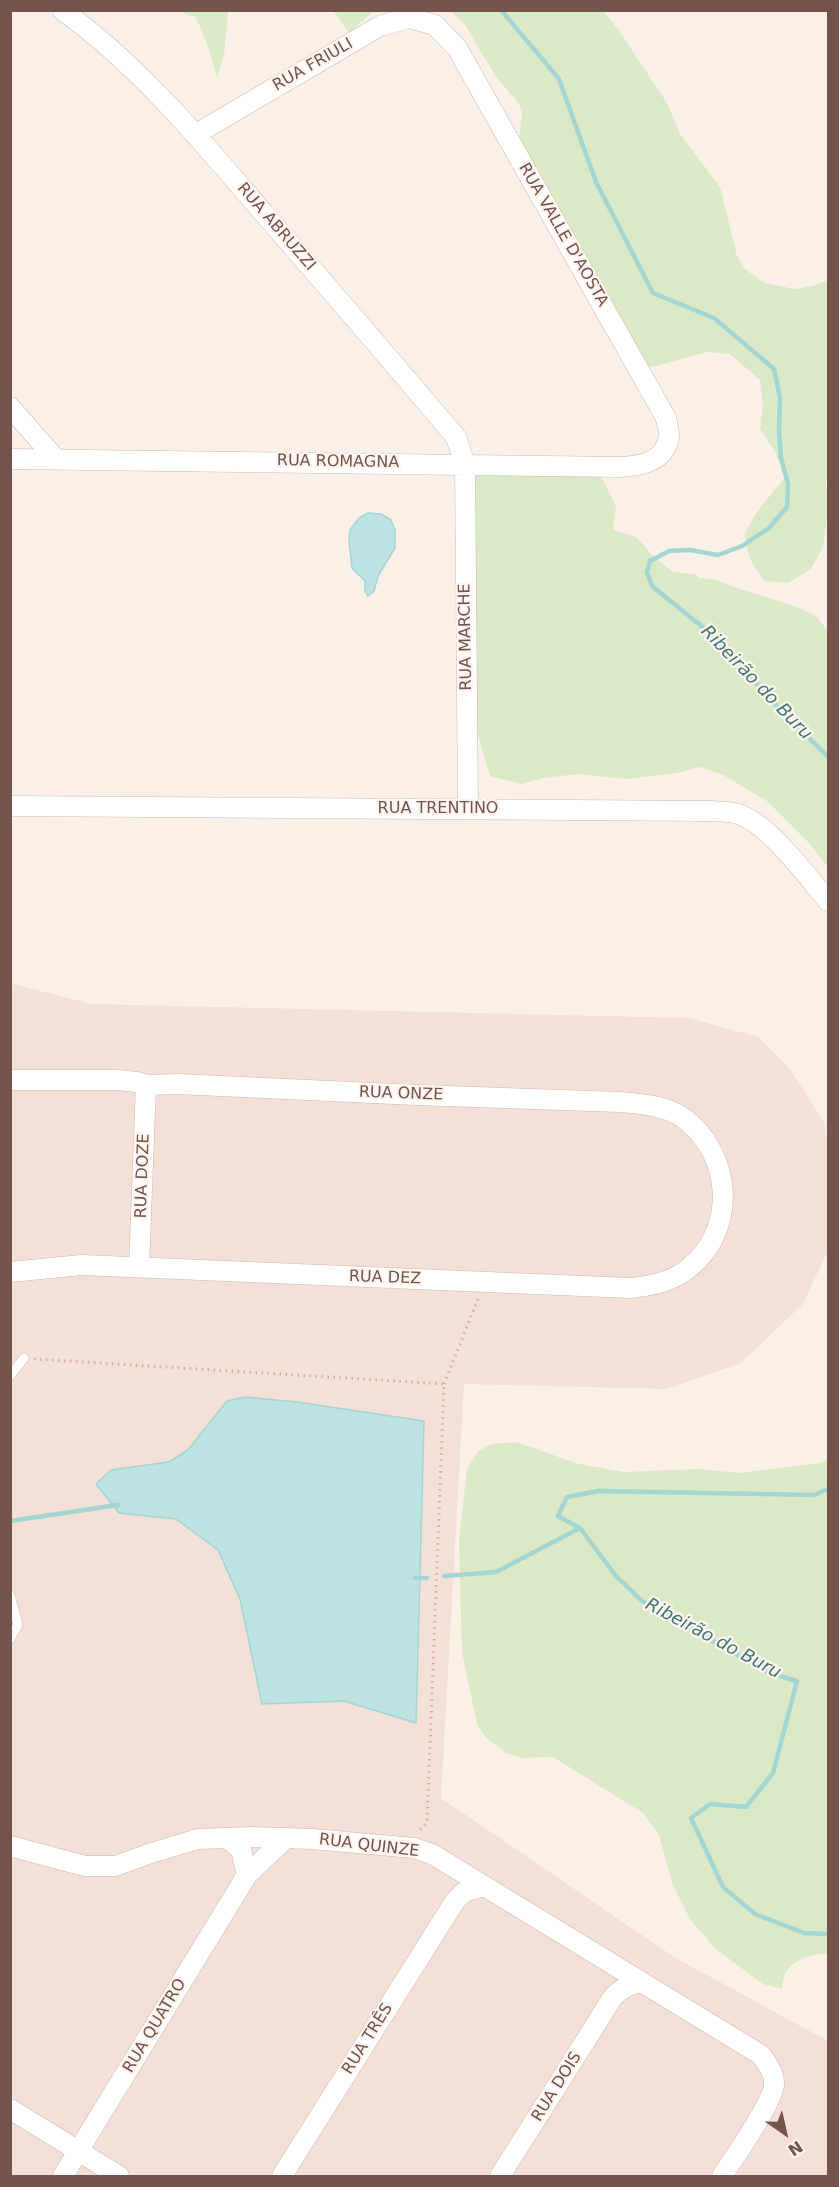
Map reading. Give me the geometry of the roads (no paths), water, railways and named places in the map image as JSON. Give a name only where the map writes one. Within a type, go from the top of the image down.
[{"type":"street","name":"RUA ABRUZZI","points":[[62,10],[88,29],[136,72],[196,134],[456,436],[465,464]]},
{"type":"street","name":"RUA FRIULI","points":[[196,134],[380,26],[409,18],[435,25]]},
{"type":"street","name":"RUA VALLE D'AOSTA","points":[[435,25],[457,48],[666,418],[669,437],[662,453]]},
{"type":"street","points":[[10,406],[56,458]]},
{"type":"street","name":"RUA ROMAGNA","points":[[10,459],[643,466],[662,453]]},
{"type":"street","name":"RUA MARCHE","points":[[465,464],[468,809]]},
{"type":"street","name":"RUA TRENTINO","points":[[10,806],[736,813],[755,821],[768,833],[828,901]]},
{"type":"street","name":"RUA ONZE","points":[[10,1080],[116,1080],[146,1085],[177,1084],[650,1105],[680,1116],[701,1136],[719,1166],[724,1200],[722,1212]]},
{"type":"street","name":"RUA DOZE","points":[[139,1267],[146,1085]]},
{"type":"street","name":"RUA DEZ","points":[[10,1272],[82,1265],[630,1288],[656,1285],[678,1276],[698,1259],[708,1246],[715,1234],[722,1212]]},
{"type":"street","points":[[227,1838],[241,1850],[247,1875]]},
{"type":"street","name":"RUA QUINZE","points":[[10,1846],[85,1866],[116,1866],[198,1839],[286,1838],[414,1848],[432,1854],[761,2055],[771,2068],[774,2085],[765,2106],[722,2176]]},
{"type":"street","name":"RUA QUATRO","points":[[63,2176],[247,1875],[286,1838]]},
{"type":"street","points":[[450,1865],[456,1889],[455,1901]]},
{"type":"street","name":"RUA TRÊS","points":[[282,2176],[455,1901],[464,1892],[484,1886]]},
{"type":"street","points":[[607,1961],[613,1972],[615,1986],[613,1997]]},
{"type":"street","name":"RUA DOIS","points":[[500,2176],[613,1997],[622,1988],[632,1983],[642,1982]]},
{"type":"street","points":[[10,2109],[119,2176]]},
{"type":"lane","points":[[10,1376],[24,1358]]},
{"type":"lane","points":[[10,1595],[18,1625],[10,1639]]},
{"type":"water","points":[[368,513],[381,514],[391,520],[395,530],[395,548],[378,576],[374,591],[368,596],[365,591],[365,581],[352,568],[349,541],[350,530],[359,518]]},
{"type":"water","points":[[245,1397],[297,1402],[424,1421],[416,1723],[344,1701],[262,1704],[240,1599],[218,1550],[176,1519],[119,1513],[96,1484],[111,1470],[169,1462],[188,1450],[227,1401]]},
{"type":"waterway","name":"Ribeirão do Buru","points":[[501,10],[559,79],[596,182],[653,293],[714,318],[774,369],[780,398],[779,432],[781,458],[788,484],[787,507],[769,528],[742,546],[718,555],[690,550],[669,551],[650,561],[647,572],[652,586],[715,637],[770,699],[828,757]]},
{"type":"waterway","name":"Ribeirão do Buru","points":[[828,1489],[814,1495],[599,1491],[567,1497],[558,1516],[580,1528],[616,1576],[642,1601],[769,1673],[797,1681],[773,1773],[746,1807],[710,1804],[691,1818],[723,1887],[755,1914],[804,1933],[828,1934]]},
{"type":"waterway","points":[[10,1521],[118,1505]]},
{"type":"waterway","points":[[444,1576],[496,1572],[580,1528]]},
{"type":"waterway","points":[[415,1578],[427,1578]]}]
